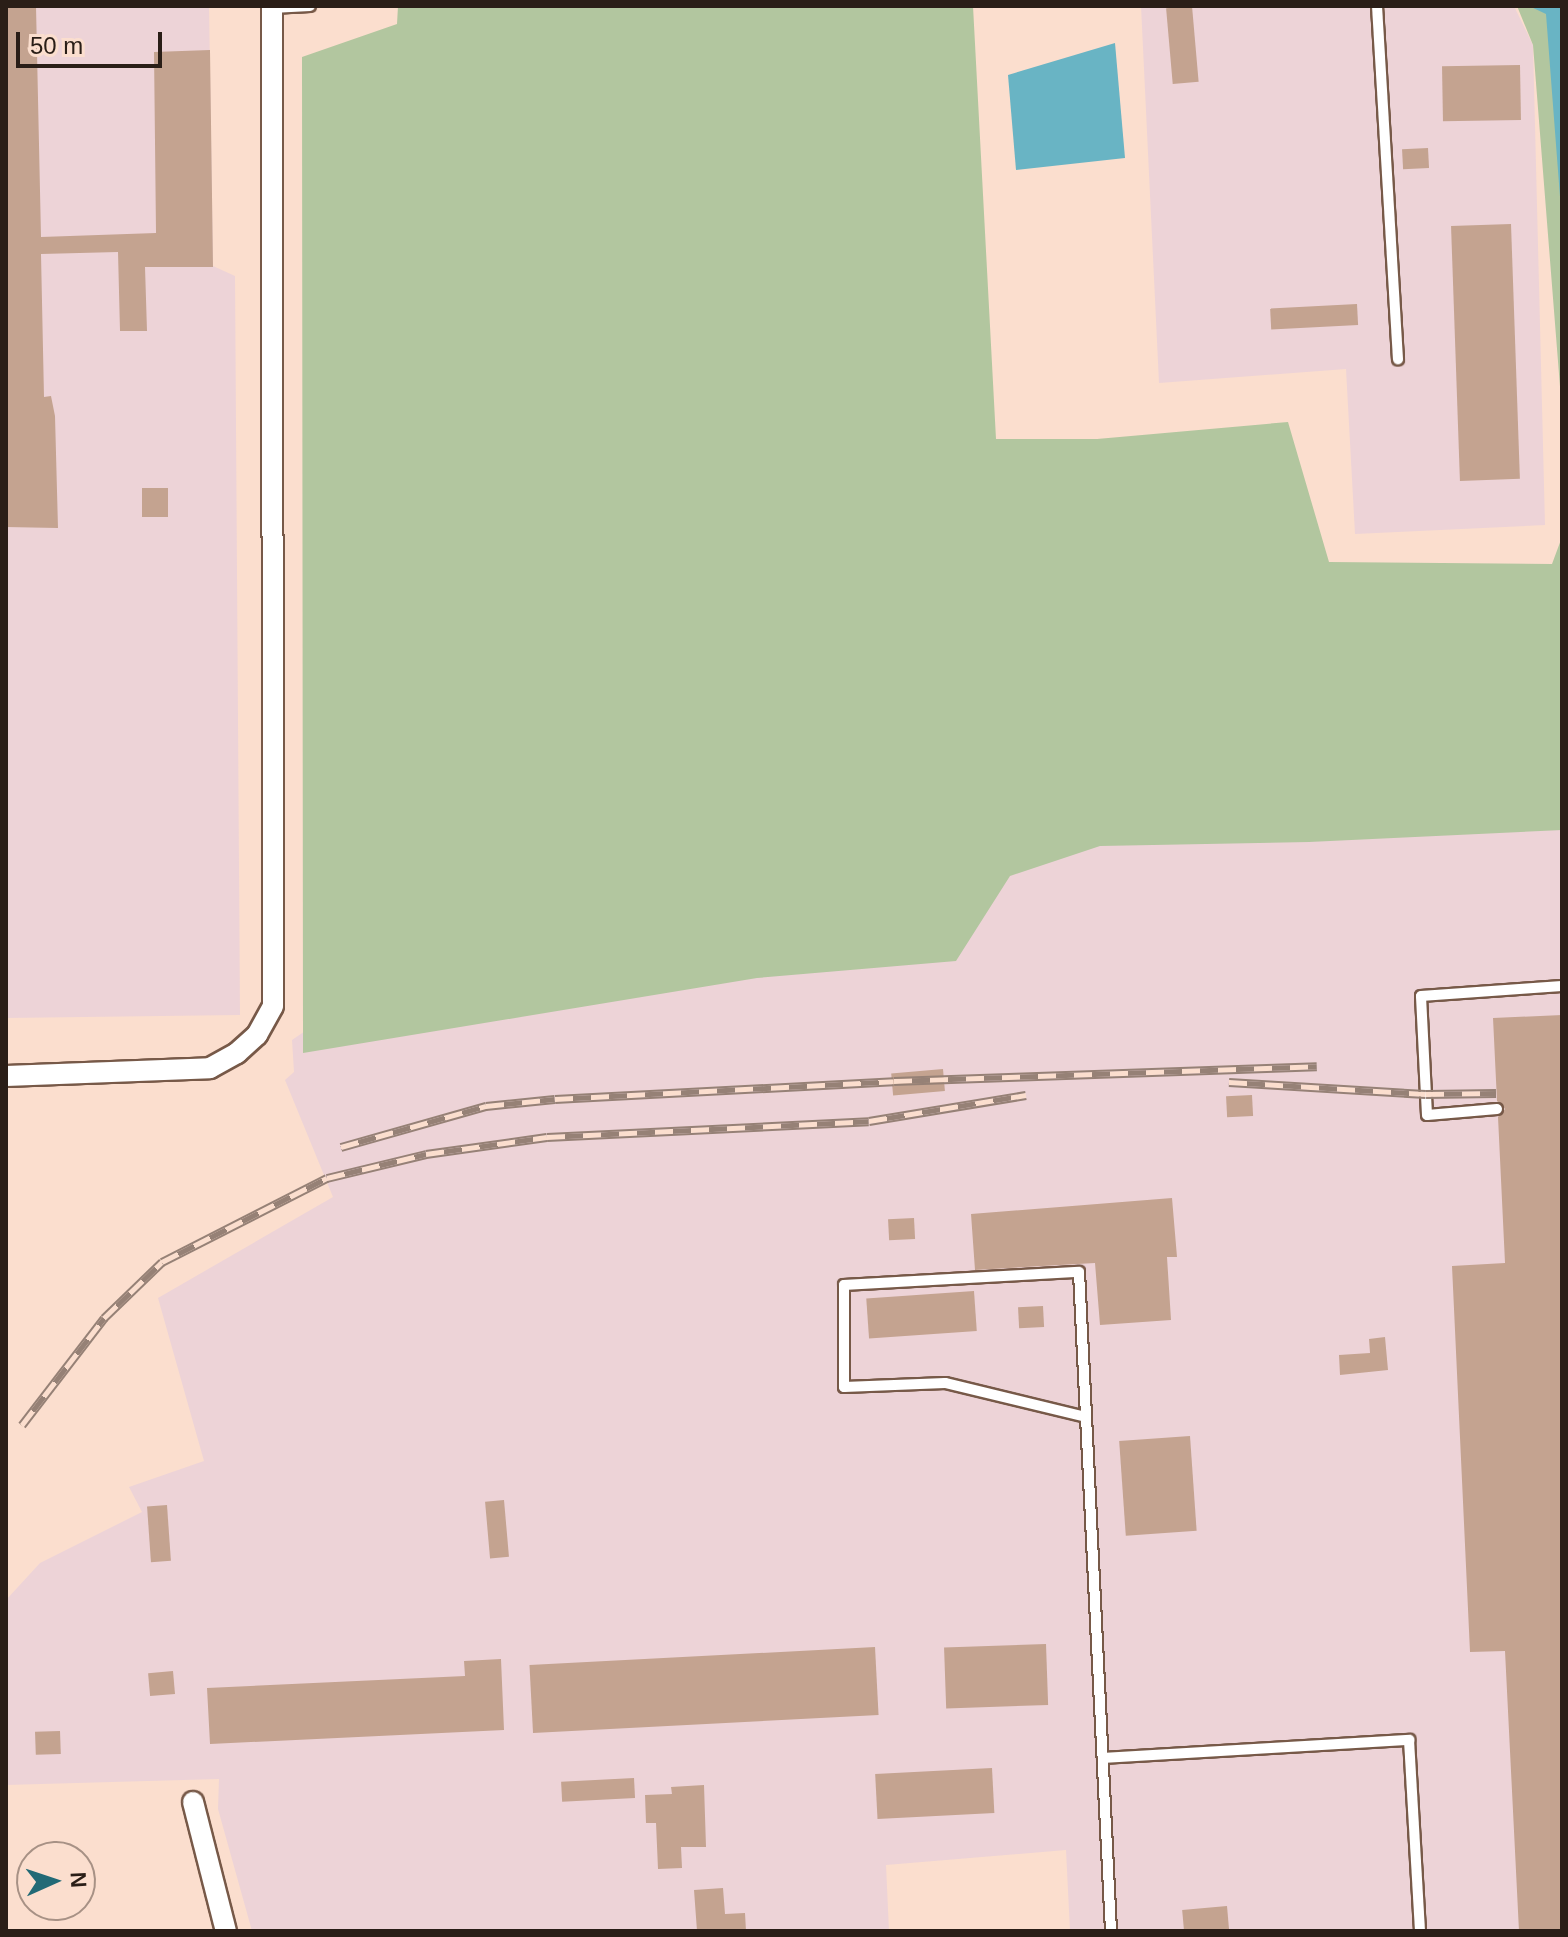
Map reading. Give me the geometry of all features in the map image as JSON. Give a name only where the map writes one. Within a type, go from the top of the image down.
[{"type":"street","points":[[6,1076],[210,1068],[237,1053],[257,1035],[273,1006],[272,7]]},
{"type":"street","points":[[193,1802],[226,1931]]},
{"type":"lane","points":[[272,7],[310,6]]},
{"type":"lane","points":[[1377,6],[1398,359]]},
{"type":"lane","points":[[1497,1109],[1427,1115],[1421,996],[1562,986]]},
{"type":"lane","points":[[1086,1417],[945,1383],[844,1387],[844,1285],[1079,1272],[1111,1931]]},
{"type":"lane","points":[[1103,1758],[1409,1740],[1420,1931]]},
{"type":"shaded area","points":[[6,6],[209,6],[213,266],[235,276],[240,1015],[6,1018]]},
{"type":"shaded area","points":[[1141,6],[1514,6],[1533,45],[1545,525],[1355,534],[1346,369],[1159,383]]},
{"type":"shaded area","points":[[1562,828],[1562,1931],[1070,1931],[1066,1850],[886,1865],[889,1931],[252,1931],[218,1809],[219,1779],[6,1785],[6,1600],[40,1563],[142,1512],[129,1487],[204,1461],[158,1298],[333,1197],[285,1080],[294,1072],[292,1040],[314,1025],[967,842]]},
{"type":"green space","points":[[398,6],[973,6],[996,439],[1097,439],[1288,422],[1329,562],[1552,564],[1562,537],[1562,830],[1309,842],[1100,846],[1010,876],[956,961],[757,978],[303,1053],[302,57],[397,24]]},
{"type":"green space","points":[[1517,6],[1562,6],[1562,412],[1533,45]]},
{"type":"water","points":[[1529,6],[1562,6],[1562,223],[1546,14]]},
{"type":"water","points":[[1115,43],[1125,158],[1016,170],[1008,75]]},
{"type":"building","points":[[6,6],[36,6],[41,237],[156,233],[154,52],[210,50],[213,267],[145,267],[147,331],[120,331],[118,252],[41,254],[44,397],[51,396],[55,416],[58,528],[6,527]]},
{"type":"building","points":[[1192,6],[1199,82],[1173,84],[1166,8]]},
{"type":"building","points":[[1520,65],[1521,120],[1443,121],[1442,66]]},
{"type":"building","points":[[1428,148],[1429,168],[1403,169],[1402,149]]},
{"type":"building","points":[[1511,224],[1520,479],[1460,481],[1451,226]]},
{"type":"building","points":[[1357,304],[1358,325],[1271,330],[1270,309]]},
{"type":"building","points":[[142,488],[168,488],[168,517],[142,517]]},
{"type":"building","points":[[1562,1015],[1562,1931],[1519,1931],[1505,1651],[1470,1652],[1452,1266],[1505,1263],[1498,1117],[1505,1109],[1497,1101],[1493,1018]]},
{"type":"building","points":[[943,1069],[945,1091],[893,1095],[891,1074]]},
{"type":"building","points":[[1252,1095],[1253,1116],[1227,1117],[1226,1096]]},
{"type":"building","points":[[1172,1198],[1177,1257],[1167,1257],[1171,1320],[1100,1325],[1095,1263],[975,1270],[971,1214]]},
{"type":"building","points":[[914,1218],[915,1239],[889,1240],[888,1219]]},
{"type":"building","points":[[974,1291],[977,1331],[869,1338],[866,1299]]},
{"type":"building","points":[[1043,1306],[1044,1327],[1019,1328],[1018,1307]]},
{"type":"building","points":[[1385,1337],[1388,1370],[1340,1375],[1339,1355],[1370,1353],[1369,1339]]},
{"type":"building","points":[[1190,1436],[1197,1531],[1126,1536],[1119,1441]]},
{"type":"building","points":[[504,1500],[509,1557],[490,1558],[485,1502]]},
{"type":"building","points":[[167,1505],[171,1561],[151,1562],[147,1506]]},
{"type":"building","points":[[1046,1644],[1048,1705],[946,1709],[944,1648]]},
{"type":"building","points":[[875,1647],[879,1715],[533,1733],[529,1665]]},
{"type":"building","points":[[501,1659],[504,1730],[210,1744],[207,1688],[465,1676],[464,1661]]},
{"type":"building","points":[[173,1671],[175,1694],[150,1696],[148,1673]]},
{"type":"building","points":[[60,1731],[61,1754],[36,1755],[35,1732]]},
{"type":"building","points":[[992,1768],[994,1813],[878,1819],[875,1774]]},
{"type":"building","points":[[634,1778],[635,1798],[562,1802],[561,1782]]},
{"type":"building","points":[[704,1785],[706,1847],[681,1847],[682,1868],[658,1869],[656,1823],[646,1823],[645,1795],[672,1794],[671,1787]]},
{"type":"building","points":[[723,1888],[725,1914],[745,1913],[746,1931],[697,1931],[694,1890]]},
{"type":"building","points":[[1227,1906],[1229,1931],[1184,1931],[1182,1910]]},
{"type":"railway","points":[[341,1147],[486,1106],[555,1099],[894,1081],[1317,1066]]},
{"type":"railway","points":[[1229,1082],[1426,1094],[1496,1093]]},
{"type":"railway","points":[[22,1425],[104,1318],[162,1262],[327,1178],[426,1154],[547,1137],[869,1121],[1026,1095]]}]
